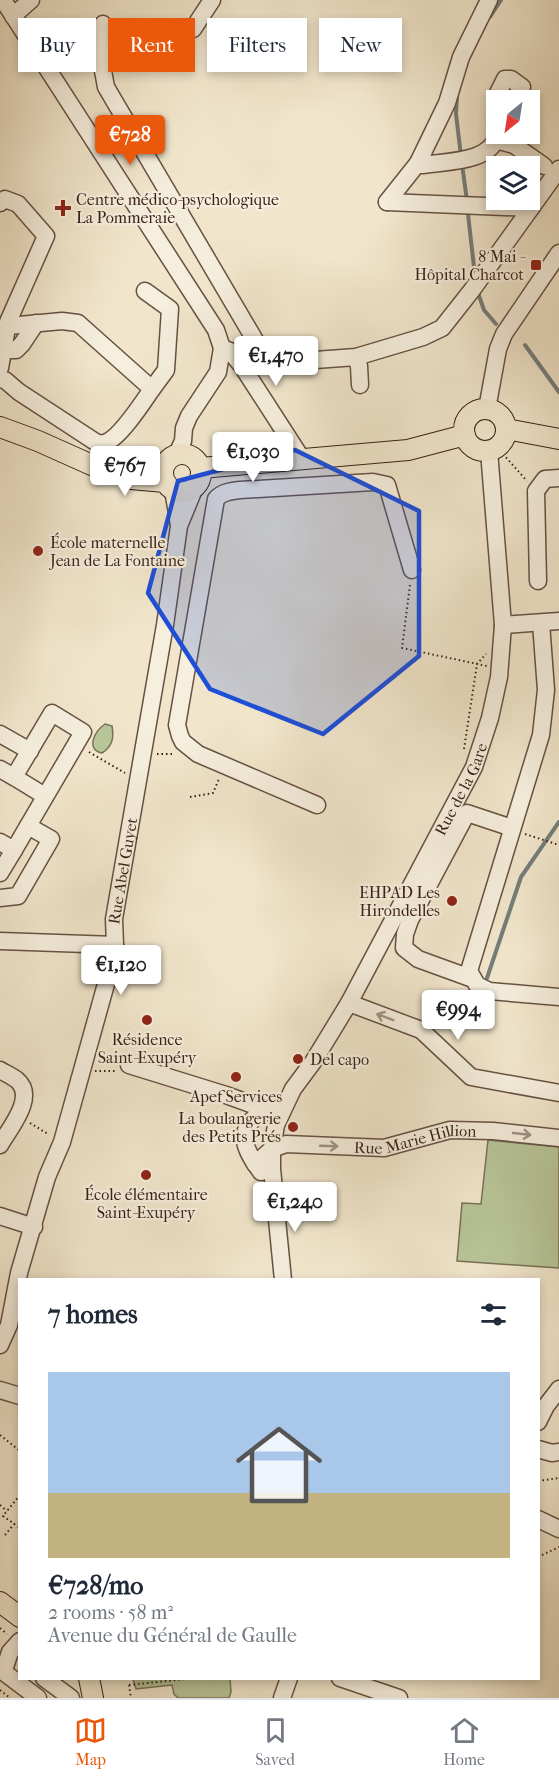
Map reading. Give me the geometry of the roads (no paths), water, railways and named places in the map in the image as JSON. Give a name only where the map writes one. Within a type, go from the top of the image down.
[{"type":"main road","points":[[487,409],[498,414],[506,429],[505,436],[493,449],[476,449],[467,441],[465,435],[469,416],[480,410],[487,409]]},
{"type":"main road","points":[[0,427],[39,441],[94,466],[128,471],[408,450],[465,435]]},
{"type":"main road","points":[[506,429],[559,439]]},
{"type":"main road","points":[[0,440],[93,473],[113,477],[181,468]]},
{"type":"main road","points":[[0,1602],[18,1616]]},
{"type":"street","points":[[3,0],[216,330],[222,348],[230,351],[242,366],[302,459]]},
{"type":"street","points":[[13,16],[31,0]]},
{"type":"street","points":[[195,26],[212,0]]},
{"type":"street","points":[[486,206],[387,202],[418,163],[447,103],[461,57],[489,0]]},
{"type":"street","points":[[103,24],[101,60],[106,87],[260,347],[277,359],[315,360],[356,357],[423,337],[442,328],[530,210]]},
{"type":"street","points":[[500,90],[505,79],[511,79],[522,87],[520,90]]},
{"type":"street","points":[[418,163],[422,165],[461,159],[488,152],[493,144]]},
{"type":"street","points":[[512,144],[551,168],[540,190]]},
{"type":"street","points":[[0,203],[6,199],[18,204],[46,236],[8,326],[0,368]]},
{"type":"street","points":[[487,409],[498,349],[504,334],[559,253]]},
{"type":"street","points":[[0,380],[5,380],[98,443],[108,442],[123,428],[166,370],[170,309],[145,291]]},
{"type":"street","points":[[8,326],[62,321],[78,323],[152,389]]},
{"type":"street","points":[[3,350],[16,350],[36,323]]},
{"type":"street","name":"Rue Abel Guyet","points":[[19,1278],[47,1177],[62,1142],[111,966],[115,945],[114,919],[165,625],[179,526],[184,428],[189,416],[218,372],[222,348]]},
{"type":"street","points":[[356,357],[360,386]]},
{"type":"street","name":"Rue de la Gare","points":[[283,1278],[272,1149],[279,1118],[293,1089],[350,1003],[474,767],[490,718],[500,669],[503,625],[493,449]]},
{"type":"street","points":[[538,581],[536,491],[545,479],[559,478]]},
{"type":"street","points":[[317,805],[198,753],[180,736],[177,725],[216,500],[228,491],[373,482],[387,485],[412,570]]},
{"type":"street","points":[[503,625],[559,621]]},
{"type":"street","points":[[541,622],[546,690],[541,735],[469,971],[477,985],[489,991],[559,997]]},
{"type":"street","points":[[165,625],[194,630]]},
{"type":"street","points":[[0,873],[7,846],[28,826],[83,732],[52,713],[30,751],[7,773],[45,796]]},
{"type":"street","points":[[0,734],[30,751]]},
{"type":"street","points":[[473,979],[418,959],[404,948],[405,934],[410,920],[467,813],[512,828]]},
{"type":"street","points":[[0,898],[18,896],[51,839],[28,826]]},
{"type":"street","points":[[0,941],[115,945]]},
{"type":"street","points":[[350,1003],[421,1030],[471,1077],[559,1093]]},
{"type":"street","points":[[123,1068],[234,1098],[270,1111],[279,1118]]},
{"type":"street","points":[[0,1070],[18,1081],[24,1091],[23,1105],[0,1145]]},
{"type":"street","name":"Rue de la Gare","points":[[274,1190],[245,1148],[244,1137],[254,1117],[293,1089]]},
{"type":"street","name":"Rue Marie Hillion","points":[[272,1149],[286,1144],[384,1148],[450,1130],[493,1131],[559,1138]]},
{"type":"street","points":[[255,1164],[272,1149]]},
{"type":"street","points":[[0,1216],[34,1227]]},
{"type":"street","name":"Rue Abel Guyet","points":[[0,1345],[9,1325],[18,1282]]},
{"type":"street","points":[[540,1418],[559,1389]]},
{"type":"street","points":[[0,1390],[18,1395]]},
{"type":"street","points":[[540,1450],[552,1453],[559,1452]]},
{"type":"street","points":[[540,1520],[559,1529]]},
{"type":"street","points":[[10,1651],[3,1666],[5,1673],[38,1698]]},
{"type":"street","points":[[50,1680],[83,1692]]},
{"type":"street","points":[[282,1698],[288,1680]]},
{"type":"street","points":[[346,1680],[399,1698]]},
{"type":"street","points":[[0,1682],[21,1698]]},
{"type":"waterway","points":[[490,17],[501,0]]},
{"type":"waterway","points":[[457,98],[456,114],[461,156]]},
{"type":"waterway","points":[[462,164],[467,201]]},
{"type":"waterway","points":[[468,214],[475,276]]},
{"type":"waterway","points":[[477,290],[484,310],[496,324]]},
{"type":"waterway","points":[[525,345],[559,392]]},
{"type":"waterway","points":[[487,978],[521,877],[559,822]]},
{"type":"place","name":"Centre médico-psychologique La Pommeraie","points":[[63,208]]},
{"type":"place","name":"8 Mai - Hôpital Charcot","points":[[536,265]]},
{"type":"place","name":"École maternelle Jean de La Fontaine","points":[[38,551]]},
{"type":"place","name":"EHPAD Les Hirondelles","points":[[452,901]]},
{"type":"place","name":"Résidence Saint-Exupéry","points":[[147,1020]]},
{"type":"place","name":"Del capo","points":[[298,1059]]},
{"type":"place","name":"Apef Services","points":[[236,1077]]},
{"type":"place","name":"La boulangerie des Petits Prés","points":[[293,1127]]},
{"type":"place","name":"École élémentaire Saint-Exupéry","points":[[146,1175]]}]
